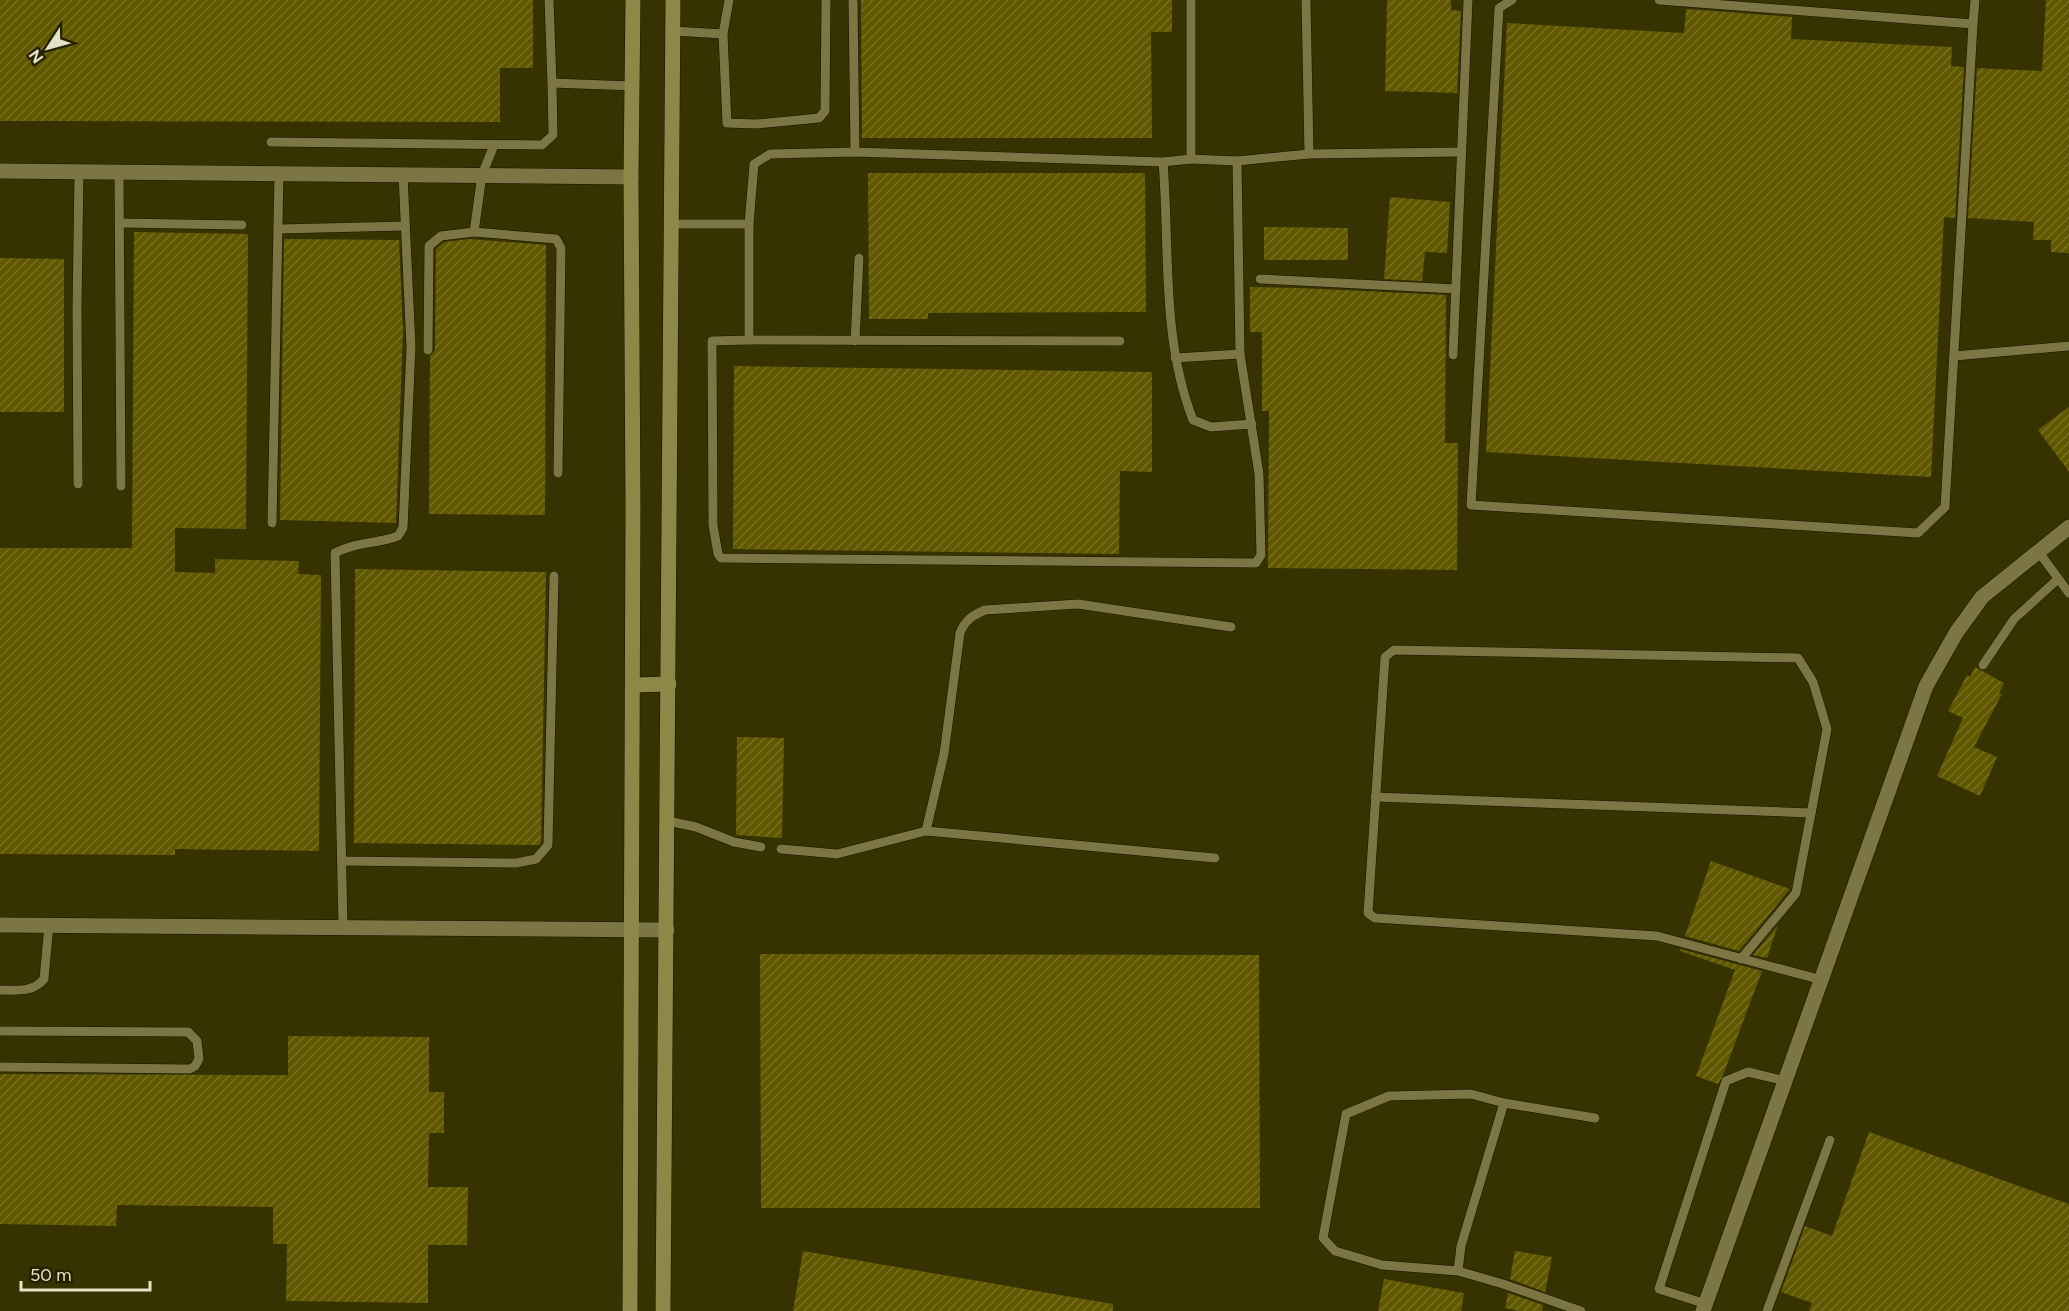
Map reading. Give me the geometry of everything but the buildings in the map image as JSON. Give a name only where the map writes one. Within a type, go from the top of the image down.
[{"type":"street","points":[[630,1311],[633,0]]},
{"type":"street","points":[[663,1311],[673,0]]},
{"type":"street","points":[[0,171],[631,177]]},
{"type":"street","points":[[1705,1308],[1926,686],[1956,633],[1982,597],[2069,527]]},
{"type":"street","points":[[633,685],[669,684]]},
{"type":"street","points":[[0,925],[667,930]]},
{"type":"lane","points":[[271,142],[542,145],[553,135],[549,0]]},
{"type":"lane","points":[[729,0],[723,34],[727,123],[756,124],[819,118],[825,111],[826,0]]},
{"type":"lane","points":[[853,0],[855,152]]},
{"type":"lane","points":[[1191,0],[1191,159]]},
{"type":"lane","points":[[1306,0],[1309,154]]},
{"type":"lane","points":[[1453,355],[1468,0]]},
{"type":"lane","points":[[1512,0],[1499,8],[1472,505],[1918,533],[1945,507],[1975,0]]},
{"type":"lane","points":[[1659,0],[1973,24]]},
{"type":"lane","points":[[673,31],[723,34]]},
{"type":"lane","points":[[552,83],[633,86]]},
{"type":"lane","points":[[474,232],[482,176],[494,145]]},
{"type":"lane","points":[[749,340],[749,224],[754,164],[770,154],[855,152],[1163,162],[1191,159],[1237,161],[1309,154],[1461,152]]},
{"type":"lane","points":[[1120,340],[712,340],[713,525],[718,554],[721,558],[1256,563],[1261,555],[1259,474],[1239,354],[1237,161]]},
{"type":"lane","points":[[1163,162],[1172,340],[1185,401],[1193,420],[1211,427],[1252,424]]},
{"type":"lane","points":[[78,484],[79,172]]},
{"type":"lane","points":[[118,172],[121,486]]},
{"type":"lane","points":[[272,523],[279,174]]},
{"type":"lane","points":[[343,927],[335,553],[345,547],[383,542],[398,536],[403,528],[411,347],[403,175]]},
{"type":"lane","points":[[120,223],[242,225]]},
{"type":"lane","points":[[670,224],[749,224]]},
{"type":"lane","points":[[279,229],[405,226]]},
{"type":"lane","points":[[428,350],[429,246],[441,236],[474,232],[556,239],[561,248],[558,473]]},
{"type":"lane","points":[[855,341],[859,258]]},
{"type":"lane","points":[[1260,279],[1456,289]]},
{"type":"lane","points":[[1954,356],[2069,346]]},
{"type":"lane","points":[[1175,358],[1239,354]]},
{"type":"lane","points":[[2038,551],[2069,593]]},
{"type":"lane","points":[[342,861],[516,863],[536,859],[549,845],[554,576]]},
{"type":"lane","points":[[1983,665],[2014,619],[2058,579]]},
{"type":"lane","points":[[926,831],[944,754],[960,633],[963,626],[974,615],[985,610],[1078,604],[1231,627]]},
{"type":"lane","points":[[1741,959],[1796,893],[1827,729],[1813,682],[1798,658],[1394,650],[1385,657],[1368,913],[1375,918],[1657,936],[1741,959],[1822,980]]},
{"type":"lane","points":[[1376,797],[1811,813]]},
{"type":"lane","points":[[668,821],[696,827],[734,842],[761,847]]},
{"type":"lane","points":[[781,849],[837,854],[926,831],[1215,858]]},
{"type":"lane","points":[[0,990],[31,989],[39,986],[44,980],[49,925]]},
{"type":"lane","points":[[0,1031],[188,1032],[197,1041],[199,1059],[190,1069],[0,1067]]},
{"type":"lane","points":[[1705,1308],[1659,1288],[1726,1081],[1748,1072],[1786,1081]]},
{"type":"lane","points":[[1581,1311],[1458,1271],[1382,1265],[1335,1251],[1323,1238],[1346,1114],[1389,1096],[1471,1094],[1504,1103],[1595,1118]]},
{"type":"lane","points":[[1458,1271],[1461,1245],[1504,1103]]},
{"type":"lane","points":[[1767,1311],[1830,1140]]},
{"type":"shaded area","points":[[0,0],[2069,0],[2069,1311],[0,1311]]}]
